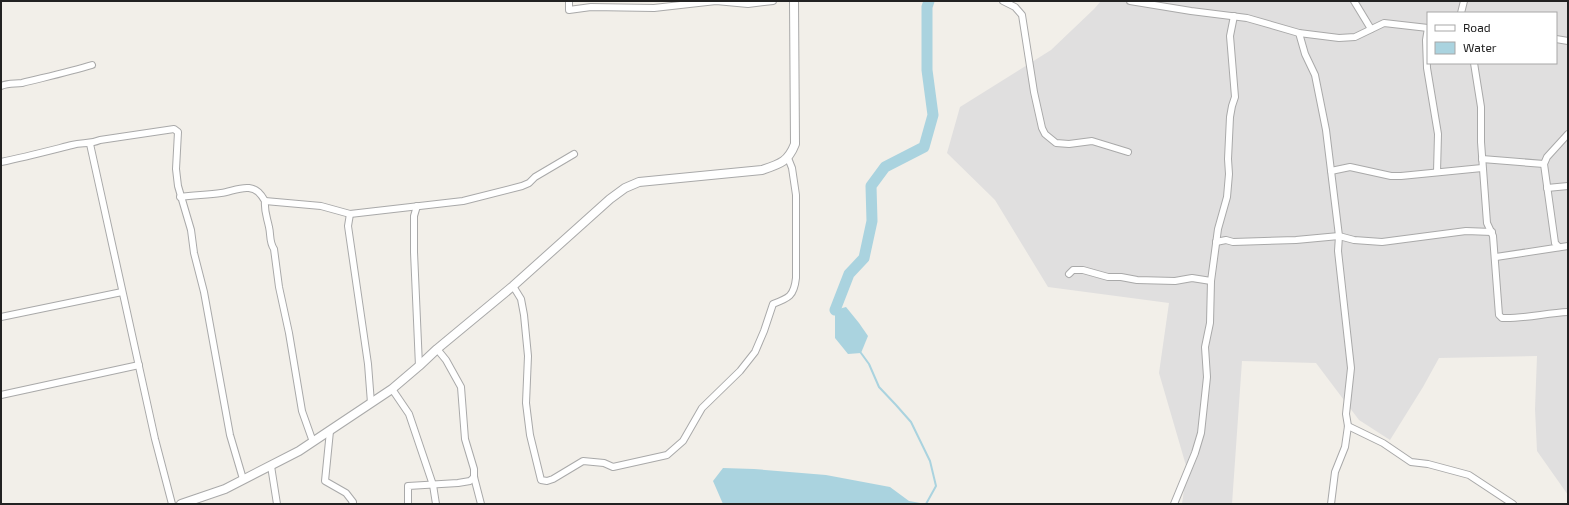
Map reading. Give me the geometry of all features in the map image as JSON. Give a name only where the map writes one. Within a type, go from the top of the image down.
[{"type":"street","points":[[569,1],[569,10],[591,7],[643,4],[654,8],[716,1],[748,4],[773,1]]},
{"type":"street","points":[[181,504],[225,489],[271,466],[313,442],[392,389],[420,366],[437,349],[513,286],[610,199],[625,188],[639,182],[762,170],[788,158],[795,144],[794,1]]},
{"type":"street","points":[[1003,1],[1015,8],[1022,15],[1034,92],[1042,128],[1045,134],[1056,143],[1075,144],[1092,141],[1128,152]]},
{"type":"street","points":[[1130,1],[1247,18],[1299,33],[1339,38],[1355,37],[1384,24],[1427,28]]},
{"type":"street","points":[[1354,1],[1371,29]]},
{"type":"street","points":[[1461,12],[1464,1]]},
{"type":"street","points":[[1174,504],[1195,453],[1201,432],[1206,377],[1205,348],[1210,323],[1211,280],[1216,242],[1227,196],[1229,174],[1228,159],[1230,117],[1235,97],[1230,42],[1234,16]]},
{"type":"street","points":[[1299,33],[1305,54],[1315,76],[1326,130],[1339,236],[1338,251],[1351,368],[1346,414],[1348,426],[1345,447],[1335,472],[1331,504]]},
{"type":"street","points":[[1427,34],[1427,68],[1438,134],[1437,172]]},
{"type":"street","points":[[1557,39],[1568,41]]},
{"type":"street","points":[[1474,64],[1481,106],[1482,168],[1487,223],[1492,232],[1496,257],[1495,276],[1498,289],[1499,315],[1502,318],[1510,319],[1568,312]]},
{"type":"street","points":[[1,86],[66,73],[92,65]]},
{"type":"street","points":[[1,162],[43,153],[74,144],[90,144],[100,140],[174,129],[178,132],[176,169],[180,196],[191,230],[194,253],[204,292],[230,434],[243,479]]},
{"type":"street","points":[[1559,247],[1555,243],[1544,164],[1547,157],[1568,134]]},
{"type":"street","points":[[90,144],[155,439],[172,504]]},
{"type":"street","points":[[265,201],[321,206],[350,214],[463,200],[522,186],[574,154]]},
{"type":"street","points":[[513,286],[521,299],[524,315],[528,356],[526,403],[530,435],[541,480],[547,481],[552,479],[583,461],[604,463],[613,467],[667,455],[682,441],[702,408],[740,371],[755,352],[773,304],[787,299],[794,290],[796,278],[796,195],[792,168],[788,158]]},
{"type":"street","points":[[1482,159],[1544,164]]},
{"type":"street","points":[[1331,171],[1350,167],[1391,176],[1421,175],[1482,168]]},
{"type":"street","points":[[1547,188],[1568,186]]},
{"type":"street","points":[[180,196],[213,194],[227,192],[231,189],[249,188],[257,191],[265,201],[264,210],[269,227],[271,245],[274,249],[278,287],[289,333],[302,411],[313,442]]},
{"type":"street","points":[[417,206],[414,216],[414,252],[420,366]]},
{"type":"street","points":[[350,214],[348,226],[368,364],[371,403]]},
{"type":"street","points":[[1216,242],[1226,240],[1232,242],[1296,240],[1339,236],[1354,240],[1382,242],[1466,231],[1492,232]]},
{"type":"street","points":[[1496,257],[1568,246]]},
{"type":"street","points":[[1069,274],[1073,270],[1083,270],[1108,277],[1121,277],[1137,280],[1175,281],[1192,278],[1211,280]]},
{"type":"street","points":[[1,317],[122,292]]},
{"type":"street","points":[[437,349],[455,375],[460,387],[465,439],[474,469],[474,477],[481,504]]},
{"type":"street","points":[[1,395],[139,365]]},
{"type":"street","points":[[392,389],[409,414],[433,485],[436,504]]},
{"type":"street","points":[[1348,426],[1383,443],[1411,462],[1428,464],[1469,475],[1513,504]]},
{"type":"street","points":[[330,431],[325,482],[346,493],[353,502],[352,504]]},
{"type":"street","points":[[271,466],[277,504]]},
{"type":"street","points":[[408,504],[408,486],[458,483],[470,480],[474,477]]},
{"type":"shaded area","points":[[1101,1],[1568,1],[1568,495],[1537,451],[1535,409],[1537,356],[1439,358],[1390,440],[1359,420],[1316,363],[1242,361],[1232,504],[1182,504],[1187,469],[1159,373],[1169,303],[1048,287],[995,200],[947,153],[960,107],[1051,50]]},
{"type":"water","points":[[846,307],[868,336],[861,353],[848,354],[835,338],[835,310]]},
{"type":"water","points":[[723,468],[826,475],[890,487],[909,501],[926,504],[723,504],[713,481]]},
{"type":"waterway","points":[[835,310],[849,274],[864,258],[872,221],[871,186],[885,167],[924,147],[933,115],[927,70],[927,7],[929,1]]},
{"type":"waterway","points":[[861,353],[869,364],[879,387],[911,422],[930,461],[936,486],[926,504]]}]
